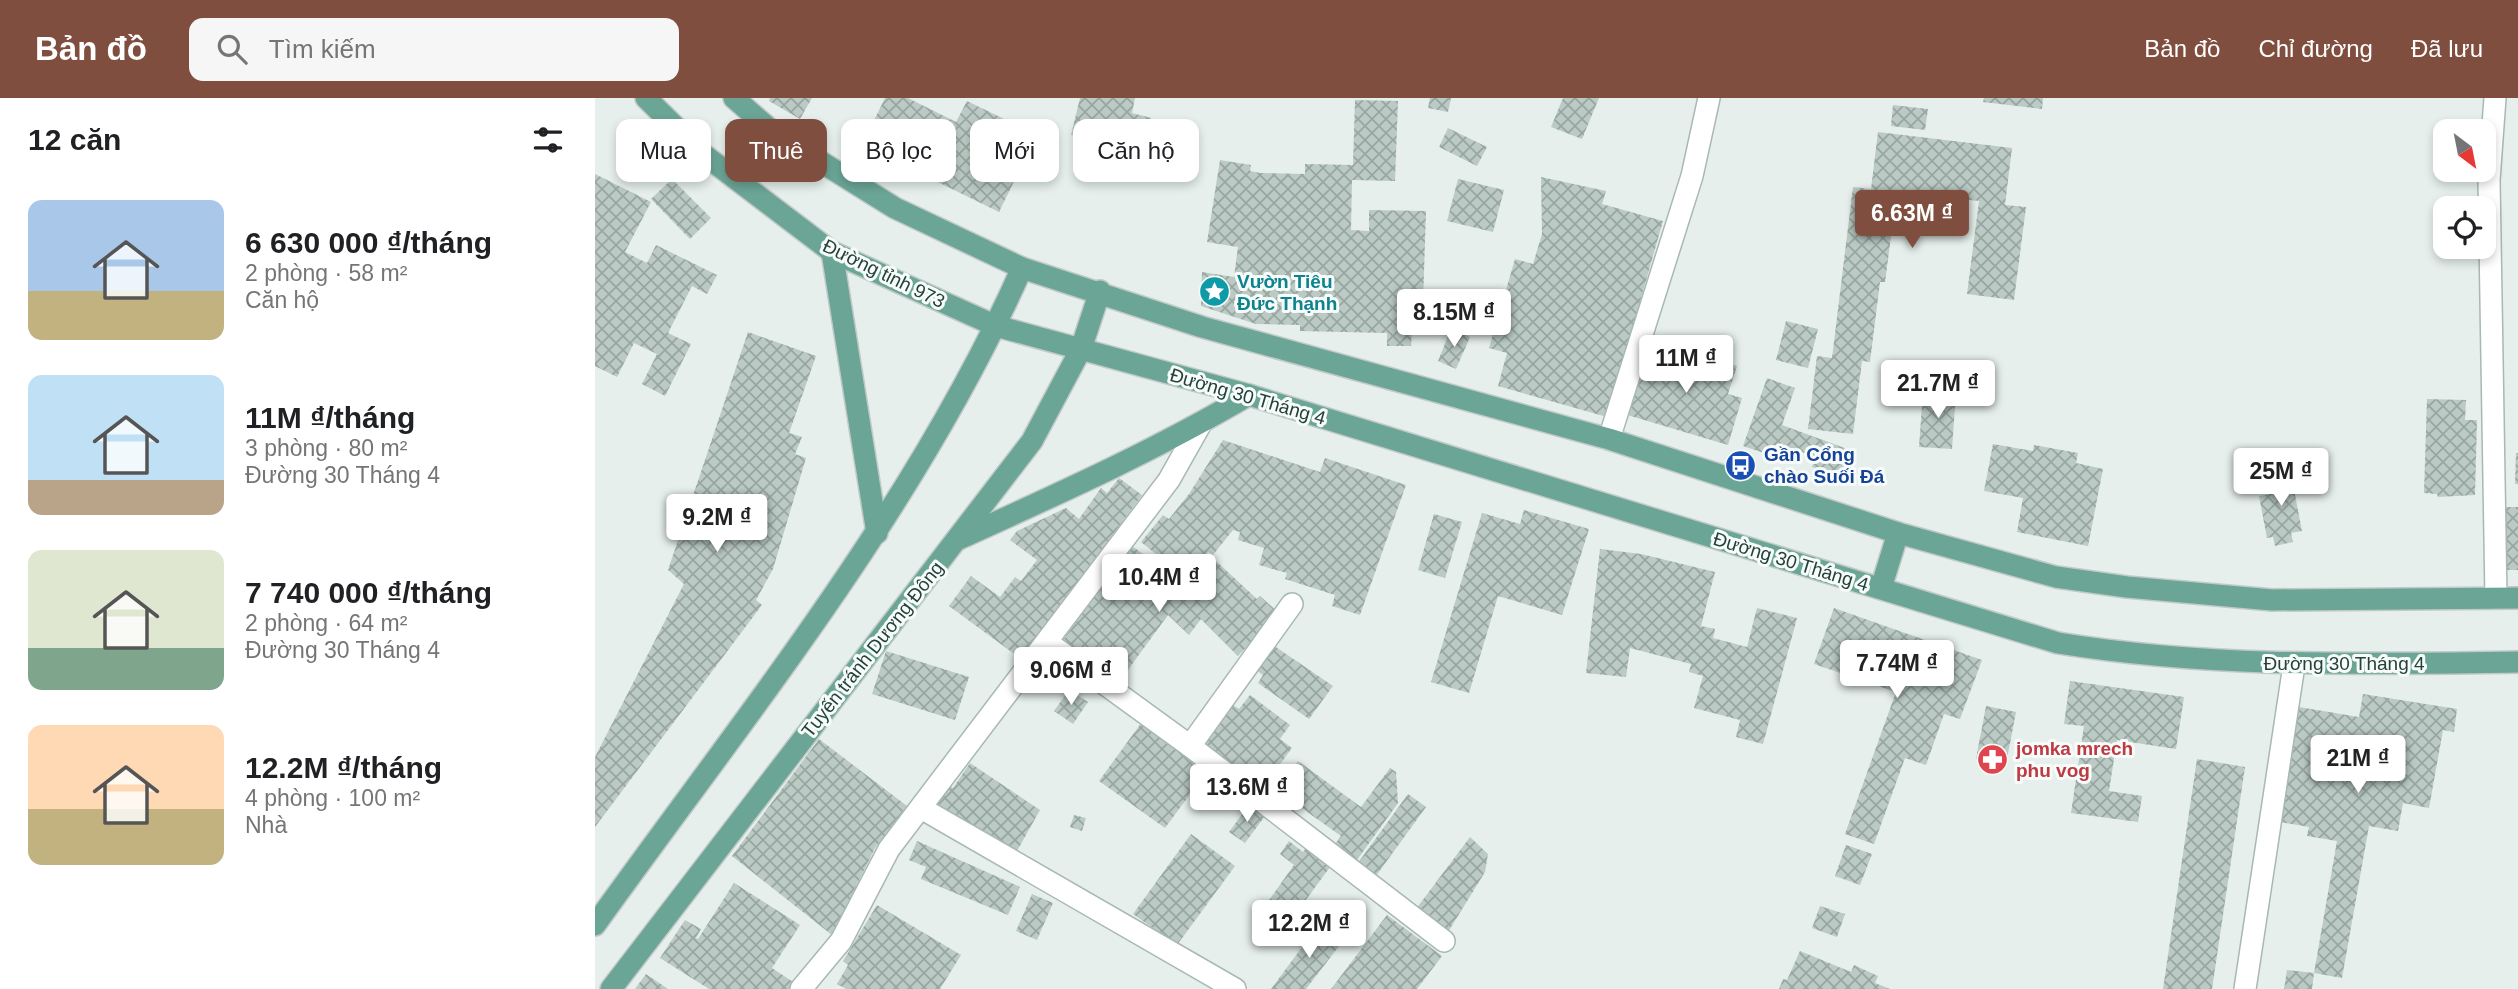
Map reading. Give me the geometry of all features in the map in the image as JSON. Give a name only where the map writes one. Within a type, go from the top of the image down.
[{"type":"main road","name":"Đường tỉnh 973","points":[[646,98],[703,154],[832,252],[996,326],[1081,349]]},
{"type":"main road","points":[[734,98],[773,132],[895,208],[1023,268],[1100,291],[1202,327],[1609,439],[1898,533],[2056,577],[2127,587],[2273,600],[2518,598]]},
{"type":"main road","points":[[832,252],[877,533]]},
{"type":"main road","points":[[595,925],[877,533],[938,435],[996,326],[1023,268]]},
{"type":"main road","name":"Tuyến tránh Dương Đông","points":[[611,989],[1032,441],[1081,349],[1100,291]]},
{"type":"main road","name":"Đường 30 Tháng 4","points":[[1081,349],[1249,395],[2058,643],[2124,653],[2294,665],[2518,662]]},
{"type":"main road","points":[[954,541],[1079,485],[1200,425],[1249,395]]},
{"type":"main road","points":[[1881,588],[1898,533]]},
{"type":"street","points":[[1609,439],[1692,176],[1709,98]]},
{"type":"street","points":[[2495,98],[2489,180],[2496,598]]},
{"type":"street","points":[[808,986],[841,941],[889,849],[1169,480],[1200,425]]},
{"type":"street","points":[[1190,746],[1292,604]]},
{"type":"street","points":[[1047,642],[1190,746],[1444,941]]},
{"type":"street","points":[[2245,989],[2294,665]]},
{"type":"street","points":[[921,808],[1235,989]]},
{"type":"building","points":[[770,98],[812,98],[800,119],[769,101]]},
{"type":"building","points":[[885,98],[908,98],[950,119],[875,119]]},
{"type":"building","points":[[1080,98],[1135,98],[1132,113],[1151,118],[1151,119],[1075,119]]},
{"type":"building","points":[[1430,98],[1451,98],[1448,112],[1428,108]]},
{"type":"building","points":[[1563,98],[1599,98],[1582,139],[1551,127]]},
{"type":"building","points":[[1984,98],[2043,98],[2042,109],[1983,102]]},
{"type":"building","points":[[1355,100],[1398,101],[1395,181],[1352,180],[1351,230],[1369,231],[1369,210],[1426,211],[1422,333],[1412,333],[1411,346],[1387,346],[1387,333],[1300,331],[1300,325],[1256,324],[1201,306],[1202,272],[1234,277],[1238,247],[1207,242],[1220,160],[1251,165],[1250,171],[1260,173],[1305,174],[1305,164],[1353,165]]},
{"type":"building","points":[[967,101],[1004,119],[970,119],[970,182],[1014,182],[999,212],[938,182],[956,182],[956,122]]},
{"type":"building","points":[[1893,105],[1928,109],[1925,130],[1891,126]]},
{"type":"building","points":[[1448,128],[1487,147],[1477,166],[1439,147]]},
{"type":"building","points":[[1878,132],[2012,148],[2005,205],[2026,207],[2014,300],[1967,294],[1979,201],[1897,192],[1885,282],[1880,282],[1870,362],[1862,361],[1853,434],[1808,429],[1817,356],[1832,358],[1853,187],[1871,189]]},
{"type":"building","points":[[595,174],[651,202],[625,252],[647,263],[656,245],[717,275],[707,294],[692,286],[668,333],[691,344],[665,396],[642,384],[657,354],[634,343],[617,377],[595,366]]},
{"type":"building","points":[[1541,177],[1606,191],[1602,204],[1663,221],[1607,417],[1498,386],[1507,353],[1489,348],[1515,259],[1533,264],[1542,234]]},
{"type":"building","points":[[1458,179],[1504,190],[1493,232],[1447,221]]},
{"type":"building","points":[[669,182],[675,182],[711,218],[690,239],[651,199]]},
{"type":"building","points":[[1786,321],[1818,329],[1808,368],[1776,360]]},
{"type":"building","points":[[1451,329],[1470,337],[1456,369],[1438,361]]},
{"type":"building","points":[[748,332],[816,356],[789,433],[802,437],[795,454],[806,458],[773,569],[756,600],[762,605],[595,827],[595,757],[684,584],[668,570]]},
{"type":"building","points":[[1650,348],[1674,356],[1676,348],[1737,366],[1728,394],[1742,398],[1728,445],[1624,414],[1639,368],[1644,369]]},
{"type":"building","points":[[1767,378],[1795,388],[1782,425],[1850,450],[1840,476],[1812,467],[1816,457],[1781,445],[1776,457],[1743,446]]},
{"type":"building","points":[[1923,392],[1956,393],[1952,449],[1919,447]]},
{"type":"building","points":[[2427,399],[2466,400],[2465,420],[2477,420],[2475,495],[2438,497],[2437,494],[2424,493]]},
{"type":"building","points":[[1223,440],[1320,472],[1325,458],[1406,485],[1360,615],[1332,606],[1335,595],[1285,579],[1287,573],[1259,565],[1264,548],[1238,540],[1240,532],[1233,530],[1213,555],[1208,552],[1193,571],[1173,555],[1167,563],[1141,542],[1163,515],[1169,519],[1189,494]]},
{"type":"building","points":[[1993,444],[2033,451],[2034,445],[2078,453],[2076,463],[2103,469],[2088,546],[2017,532],[2023,498],[1984,491]]},
{"type":"building","points":[[2518,453],[2518,484],[2515,484]]},
{"type":"building","points":[[2290,469],[2302,531],[2291,533],[2293,542],[2275,546],[2273,537],[2267,538],[2259,496],[2270,494],[2266,474]]},
{"type":"building","points":[[1119,478],[1142,495],[1021,659],[949,606],[971,576],[1000,597],[1015,577],[1021,581],[1037,560],[1010,540],[1017,531],[1066,508],[1079,519],[1101,488],[1107,493]]},
{"type":"building","points":[[2504,507],[2518,507],[2518,570],[2503,570]]},
{"type":"building","points":[[1524,510],[1589,529],[1562,615],[1498,596],[1469,693],[1431,682],[1482,513],[1520,524]]},
{"type":"building","points":[[1434,514],[1462,522],[1445,578],[1418,570]]},
{"type":"building","points":[[1132,546],[1189,587],[1181,597],[1216,561],[1257,599],[1260,596],[1279,613],[1238,656],[1201,619],[1189,635],[1168,615],[1114,689],[1057,648]]},
{"type":"building","points":[[1600,549],[1641,554],[1715,572],[1701,626],[1715,629],[1713,638],[1747,647],[1757,608],[1797,618],[1763,744],[1736,737],[1740,720],[1694,708],[1703,676],[1689,672],[1691,664],[1630,648],[1626,677],[1586,673]]},
{"type":"building","points":[[1834,608],[1982,660],[1960,719],[1944,714],[1926,765],[1905,758],[1874,844],[1845,834],[1896,692],[1814,664]]},
{"type":"building","points":[[1270,643],[1333,686],[1309,719],[1258,683],[1263,675],[1253,668]]},
{"type":"building","points":[[886,651],[969,677],[955,720],[872,694]]},
{"type":"building","points":[[2070,681],[2184,697],[2176,749],[2117,740],[2109,791],[2142,796],[2138,822],[2071,813],[2084,726],[2064,724]]},
{"type":"building","points":[[1069,690],[1088,702],[1073,724],[1054,711]]},
{"type":"building","points":[[2363,694],[2457,709],[2454,732],[2443,730],[2429,808],[2403,803],[2398,831],[2369,826],[2342,978],[2314,973],[2337,841],[2307,836],[2309,827],[2280,822],[2299,707],[2359,717]]},
{"type":"building","points":[[1250,695],[1290,725],[1280,739],[1292,748],[1258,794],[1237,779],[1243,771],[1202,742],[1230,703],[1239,709]]},
{"type":"building","points":[[1986,706],[2016,712],[2006,764],[1976,759]]},
{"type":"building","points":[[1142,722],[1208,770],[1165,828],[1099,781]]},
{"type":"building","points":[[819,739],[907,806],[875,848],[832,935],[732,856]]},
{"type":"building","points":[[2197,759],[2245,767],[2212,989],[2163,989]]},
{"type":"building","points":[[1298,761],[1361,807],[1390,768],[1396,772],[1398,803],[1352,867],[1330,851],[1341,836],[1289,799],[1293,793],[1281,784]]},
{"type":"building","points":[[970,763],[1040,810],[1013,858],[931,805],[945,783],[953,788]]},
{"type":"building","points":[[1408,794],[1426,807],[1373,880],[1355,867]]},
{"type":"building","points":[[1249,805],[1265,816],[1245,843],[1229,832]]},
{"type":"building","points":[[1074,815],[1086,818],[1082,831],[1070,827]]},
{"type":"building","points":[[1191,834],[1235,866],[1177,945],[1133,914]]},
{"type":"building","points":[[1470,837],[1488,854],[1485,872],[1448,932],[1416,909]]},
{"type":"building","points":[[917,841],[1020,887],[1008,915],[921,879],[926,867],[909,860]]},
{"type":"building","points":[[1289,841],[1303,852],[1308,845],[1333,863],[1286,927],[1262,910],[1294,865],[1280,854]]},
{"type":"building","points":[[1846,845],[1872,854],[1860,885],[1835,876]]},
{"type":"building","points":[[734,883],[800,925],[772,968],[799,986],[797,989],[709,989],[660,958],[685,920],[701,929],[696,938],[698,939]]},
{"type":"building","points":[[1032,894],[1053,903],[1037,940],[1016,931]]},
{"type":"building","points":[[877,905],[961,955],[940,989],[846,989],[837,984],[848,965],[843,961]]},
{"type":"building","points":[[1820,906],[1845,914],[1837,937],[1812,928]]},
{"type":"building","points":[[1387,915],[1442,956],[1417,989],[1331,989]]},
{"type":"building","points":[[1320,923],[1343,941],[1306,989],[1271,989]]},
{"type":"building","points":[[1800,951],[1851,972],[1854,965],[1878,976],[1875,983],[1890,989],[1779,989],[1783,979],[1787,980]]},
{"type":"building","points":[[2287,970],[2314,973],[2312,989],[2284,989]]},
{"type":"building","points":[[646,974],[668,989],[635,989]]},
{"type":"place","name":"Vườn Tiêu Đức Thạnh","points":[[1214,292]]},
{"type":"place","name":"Gần Cổng chào Suối Đá","points":[[1741,465]]},
{"type":"place","name":"jomka mrech phu vog","points":[[1993,759]]}]
